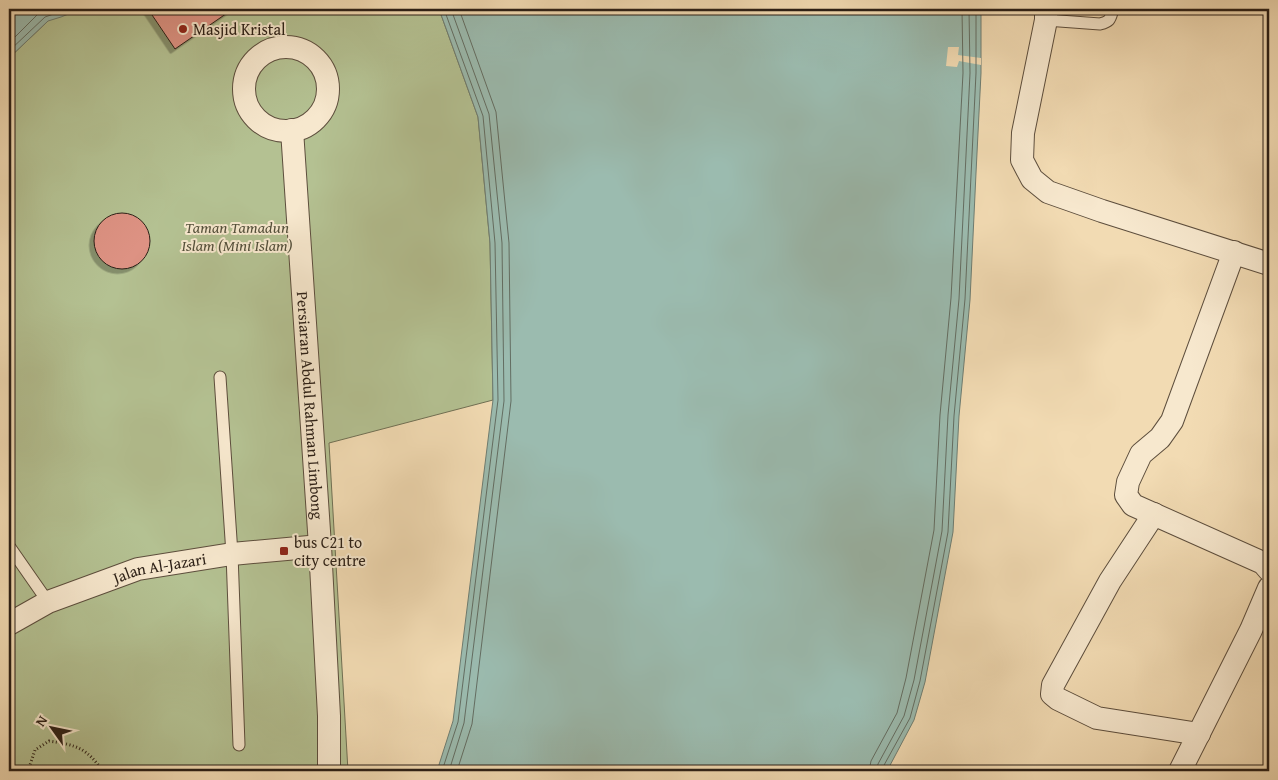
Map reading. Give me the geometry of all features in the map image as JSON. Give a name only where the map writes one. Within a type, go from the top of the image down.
[{"type":"street","points":[[1046,15],[1023,133],[1022,160],[1032,179],[1048,192],[1269,264]]},
{"type":"street","name":"Persiaran Abdul Rahman Limbong","points":[[292,130],[320,546],[329,716],[329,771]]},
{"type":"street","points":[[1234,252],[1172,421],[1160,438],[1141,454],[1128,482],[1126,495],[1133,504],[1263,563],[1269,570]]},
{"type":"street","points":[[1154,514],[1110,581],[1053,684],[1052,694],[1058,699],[1097,718],[1198,734]]},
{"type":"street","name":"Jalan Al-Jazari","points":[[9,624],[48,602],[138,569],[232,554],[320,546]]},
{"type":"street","points":[[1180,771],[1198,734],[1260,633],[1269,588]]},
{"type":"lane","points":[[1046,15],[1100,24],[1108,22],[1113,9]]},
{"type":"lane","points":[[220,377],[232,554],[239,745]]},
{"type":"lane","points":[[9,546],[48,602]]},
{"type":"path","points":[[28,771],[35,750],[49,741],[65,743],[83,750],[93,758],[103,771]]},
{"type":"path","points":[[178,771],[200,767],[213,771]]},
{"type":"green space","name":"Taman Tamadun Islam (Mini Islam)","points":[[40,9],[439,9],[478,117],[490,243],[493,400],[329,443],[348,771],[9,771],[9,58],[48,21]]},
{"type":"water","points":[[9,9],[81,9],[48,21],[9,58]]},
{"type":"water","points":[[439,9],[981,9],[981,73],[970,300],[959,416],[953,532],[925,682],[914,720],[887,771],[437,771],[453,721],[493,400],[490,243],[478,117]]},
{"type":"pier","points":[[948,47],[959,47],[958,55],[981,58],[981,65],[959,61],[957,67],[946,66]]},
{"type":"building","name":"Masjid Kristal","points":[[148,9],[233,9],[175,49]]},
{"type":"building","points":[[116,213],[128,213],[138,217],[146,225],[150,241],[146,257],[138,265],[128,269],[116,269],[106,265],[98,257],[94,247],[94,235],[98,225],[106,217]]},
{"type":"place","name":"Masjid Kristal","points":[[183,29]]},
{"type":"place","name":"bus C21 to city centre","points":[[284,551]]}]
